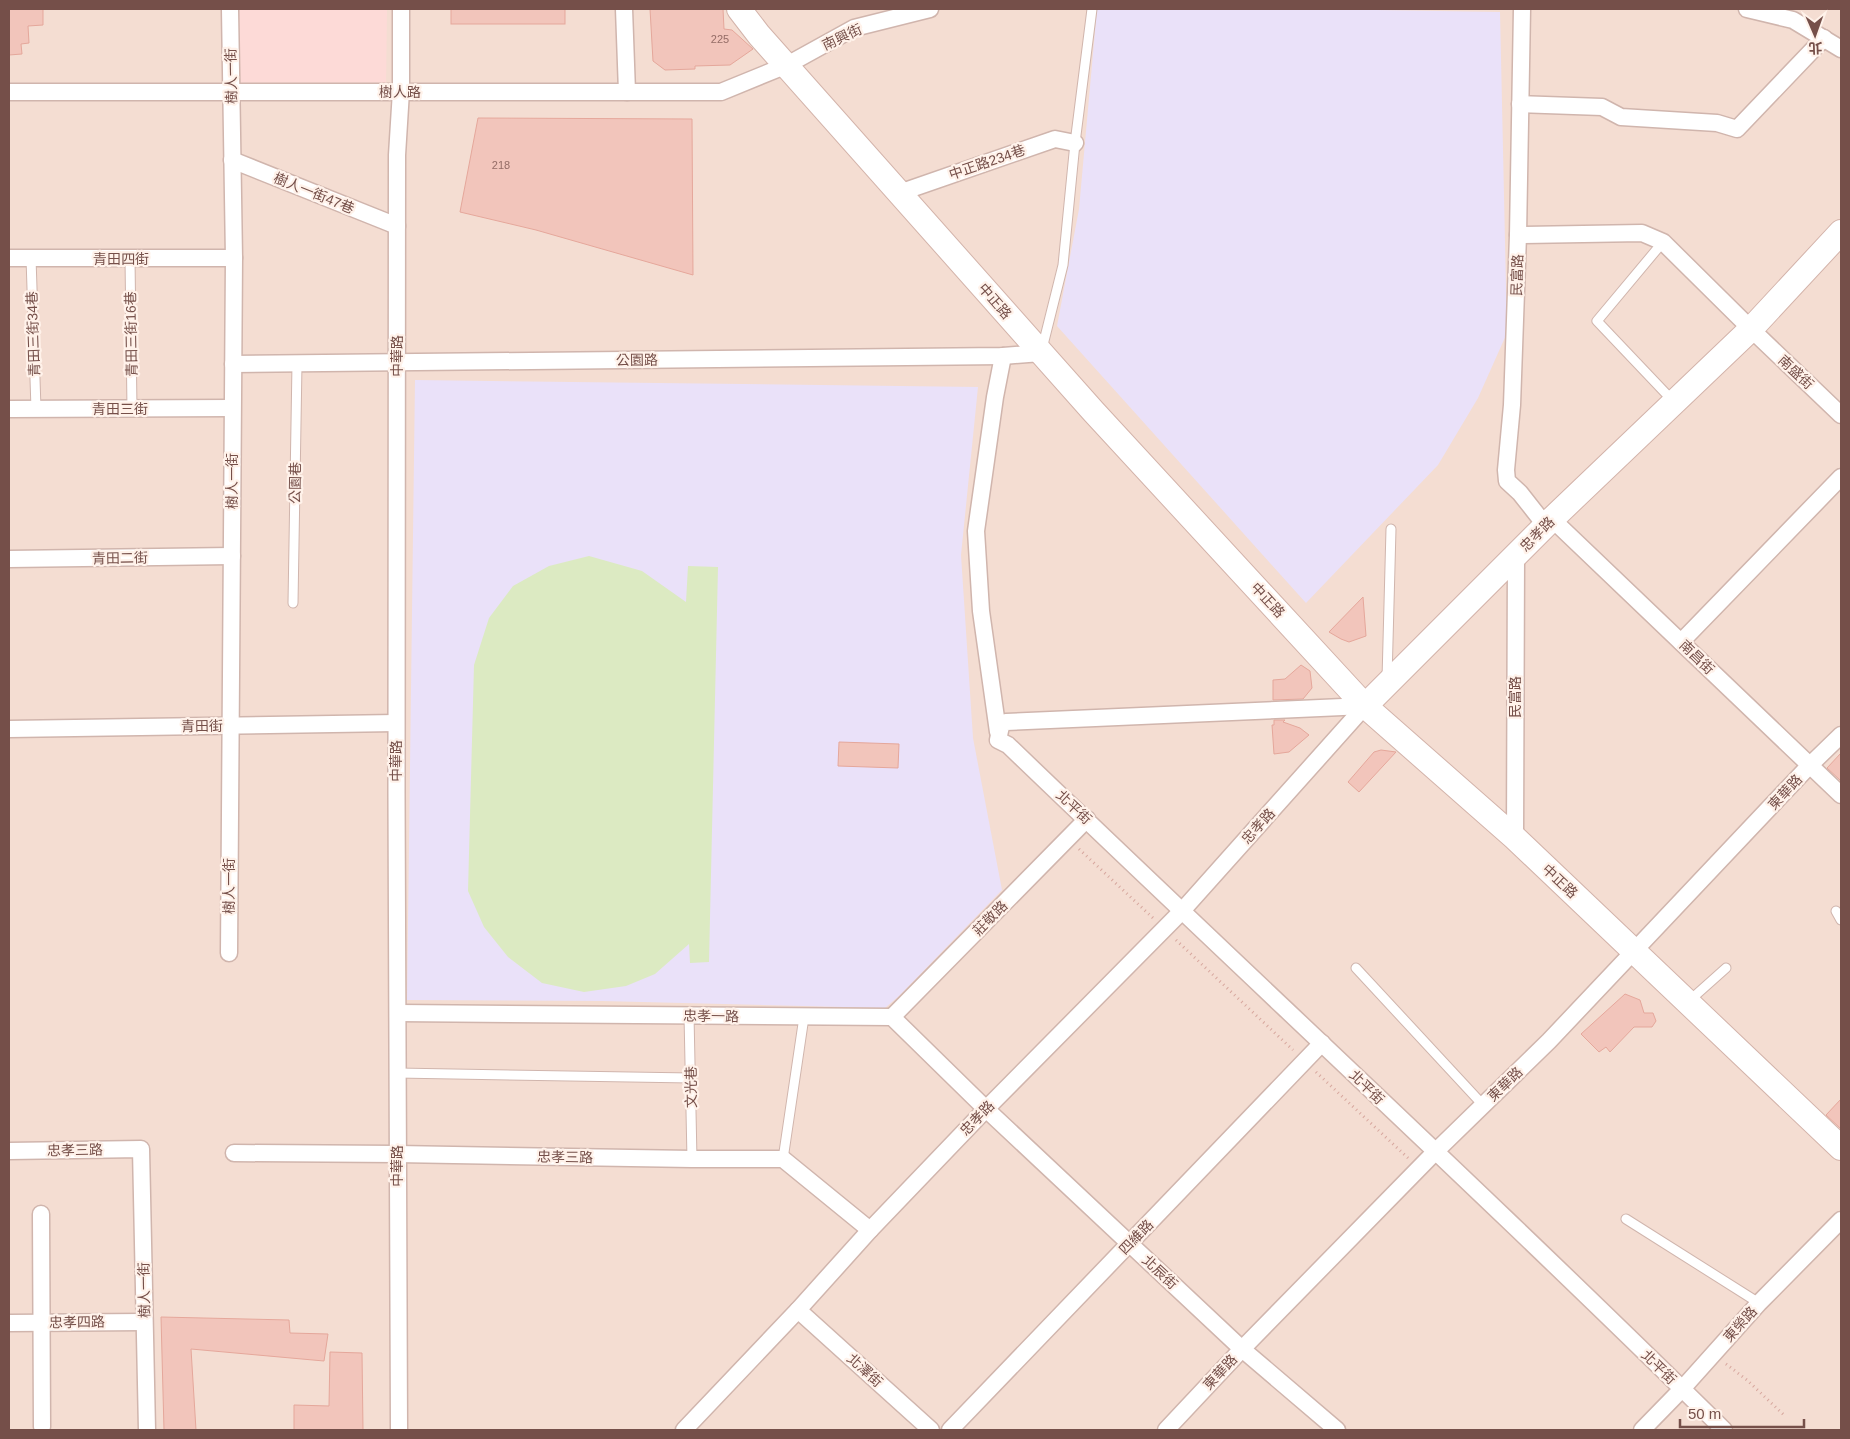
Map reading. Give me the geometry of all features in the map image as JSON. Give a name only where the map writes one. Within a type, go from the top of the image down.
[{"type":"main road","name":"中正路","points":[[739,9],[759,35],[1041,353],[1365,706],[1514,838],[1841,1148]]},
{"type":"main road","name":"忠孝路","points":[[1365,706],[1549,522],[1751,330],[1841,232]]},
{"type":"street","name":"樹人一街","points":[[229,953],[234,258],[230,9]]},
{"type":"street","name":"中華路","points":[[399,1430],[396,1154],[398,1013],[396,722],[397,155],[401,92],[401,9]]},
{"type":"street","points":[[624,9],[627,92]]},
{"type":"street","name":"南興街","points":[[787,65],[854,28],[930,9]]},
{"type":"street","name":"民富路","points":[[1522,9],[1518,235],[1512,405],[1506,470],[1507,481],[1549,522]]},
{"type":"street","points":[[1747,9],[1793,20],[1841,49]]},
{"type":"street","points":[[1520,104],[1602,107],[1621,117],[1717,124],[1737,128],[1824,38]]},
{"type":"street","name":"樹人路","points":[[9,92],[721,92],[787,65]]},
{"type":"street","name":"中正路234巷","points":[[899,192],[1055,139],[1075,143]]},
{"type":"street","name":"樹人一街47巷","points":[[232,160],[397,226]]},
{"type":"street","points":[[1518,235],[1642,233],[1663,242]]},
{"type":"street","name":"南盛街","points":[[1663,242],[1751,330],[1841,415]]},
{"type":"street","name":"青田四街","points":[[9,258],[234,258]]},
{"type":"street","name":"公園路","points":[[233,364],[1002,356],[1041,353]]},
{"type":"street","points":[[1002,356],[976,531],[981,612],[1003,739]]},
{"type":"street","name":"青田三街","points":[[9,409],[232,408]]},
{"type":"street","points":[[1681,642],[1841,477]]},
{"type":"street","name":"南昌街","points":[[1549,522],[1681,642],[1841,794]]},
{"type":"street","name":"青田二街","points":[[9,559],[232,556]]},
{"type":"street","name":"民富路","points":[[1514,838],[1516,556]]},
{"type":"street","points":[[1003,739],[1000,726],[1006,722],[1365,706]]},
{"type":"street","name":"忠孝路","points":[[684,1430],[798,1310],[870,1230],[986,1109],[1181,912],[1365,706]]},
{"type":"street","name":"青田街","points":[[9,730],[396,722]]},
{"type":"street","name":"東華路","points":[[1166,1430],[1418,1168],[1550,1042],[1634,951],[1841,735]]},
{"type":"street","name":"北平街","points":[[1003,739],[1181,912],[1322,1043],[1724,1430]]},
{"type":"street","name":"莊敬路","points":[[892,1017],[1087,819]]},
{"type":"street","name":"忠孝一路","points":[[398,1013],[892,1017]]},
{"type":"street","points":[[892,1017],[986,1109]]},
{"type":"street","name":"四維路","points":[[950,1430],[1322,1043]]},
{"type":"street","name":"北辰街","points":[[986,1109],[1242,1349],[1337,1430]]},
{"type":"street","name":"樹人一街","points":[[141,1149],[147,1430]]},
{"type":"street","name":"忠孝三路","points":[[9,1151],[141,1149]]},
{"type":"street","name":"忠孝三路","points":[[234,1154],[783,1159]]},
{"type":"street","points":[[783,1159],[870,1230]]},
{"type":"street","points":[[41,1214],[42,1427]]},
{"type":"street","name":"東榮路","points":[[1642,1430],[1682,1389],[1759,1303],[1841,1220]]},
{"type":"street","name":"北澤街","points":[[798,1310],[931,1430]]},
{"type":"street","name":"忠孝四路","points":[[9,1323],[144,1322]]},
{"type":"lane","points":[[1041,353],[1063,265],[1075,143],[1092,9]]},
{"type":"lane","points":[[1663,242],[1597,321],[1675,403]]},
{"type":"lane","name":"青田三街34巷","points":[[31,258],[36,409]]},
{"type":"lane","name":"青田三街16巷","points":[[130,259],[132,409]]},
{"type":"lane","name":"公園巷","points":[[294,603],[297,364]]},
{"type":"lane","points":[[1386,685],[1391,529]]},
{"type":"lane","points":[[1836,910],[1841,920]]},
{"type":"lane","points":[[1356,968],[1483,1106]]},
{"type":"lane","points":[[1688,1001],[1726,968]]},
{"type":"lane","name":"文光巷","points":[[689,1015],[692,1159]]},
{"type":"lane","points":[[783,1159],[804,1016]]},
{"type":"lane","points":[[397,1073],[690,1078]]},
{"type":"lane","points":[[1626,1219],[1759,1303]]},
{"type":"path","points":[[1068,838],[1418,1168]]},
{"type":"path","points":[[1714,1354],[1747,1380],[1785,1416]]},
{"type":"shaded area","points":[[9,9],[1841,9],[1841,1430],[9,1430]]},
{"type":"shaded area","points":[[238,9],[387,9],[386,87],[236,84]]},
{"type":"shaded area","points":[[1097,9],[1314,9],[1500,12],[1507,333],[1478,398],[1438,465],[1306,603],[1057,326],[1079,209]]},
{"type":"shaded area","points":[[415,380],[978,387],[961,555],[973,738],[1002,890],[885,1008],[602,1001],[407,1000]]},
{"type":"green space","points":[[589,556],[642,571],[686,602],[688,566],[718,567],[709,962],[690,963],[689,944],[655,974],[626,986],[584,992],[542,983],[508,957],[484,927],[468,891],[474,665],[489,618],[513,586],[549,566]]},
{"type":"building","points":[[9,9],[43,9],[43,25],[28,26],[29,43],[21,44],[22,54],[9,55]]},
{"type":"building","points":[[451,9],[565,9],[565,24],[451,24]]},
{"type":"building","points":[[650,9],[723,9],[724,29],[732,30],[753,49],[730,65],[695,66],[695,69],[665,70],[653,61]]},
{"type":"building","points":[[478,118],[692,119],[693,275],[536,230],[460,212]]},
{"type":"building","points":[[1363,597],[1366,636],[1349,642],[1329,632]]},
{"type":"building","points":[[1301,665],[1310,671],[1312,688],[1303,699],[1273,700],[1273,680],[1285,679]]},
{"type":"building","points":[[1274,720],[1285,720],[1283,722],[1300,728],[1309,735],[1289,752],[1274,754],[1272,725],[1274,725]]},
{"type":"building","points":[[839,742],[899,744],[898,768],[838,766]]},
{"type":"building","points":[[1381,750],[1396,752],[1359,792],[1348,782],[1374,752]]},
{"type":"building","points":[[1841,753],[1841,781],[1827,768]]},
{"type":"building","points":[[1625,994],[1640,1000],[1644,1013],[1653,1013],[1656,1021],[1652,1027],[1634,1027],[1610,1052],[1606,1047],[1599,1052],[1581,1034]]},
{"type":"building","points":[[1841,1099],[1841,1129],[1826,1115]]},
{"type":"building","points":[[161,1317],[289,1320],[290,1333],[328,1334],[324,1361],[191,1349],[196,1430],[164,1430]]},
{"type":"building","points":[[330,1352],[362,1353],[363,1430],[294,1430],[294,1405],[329,1406]]}]
